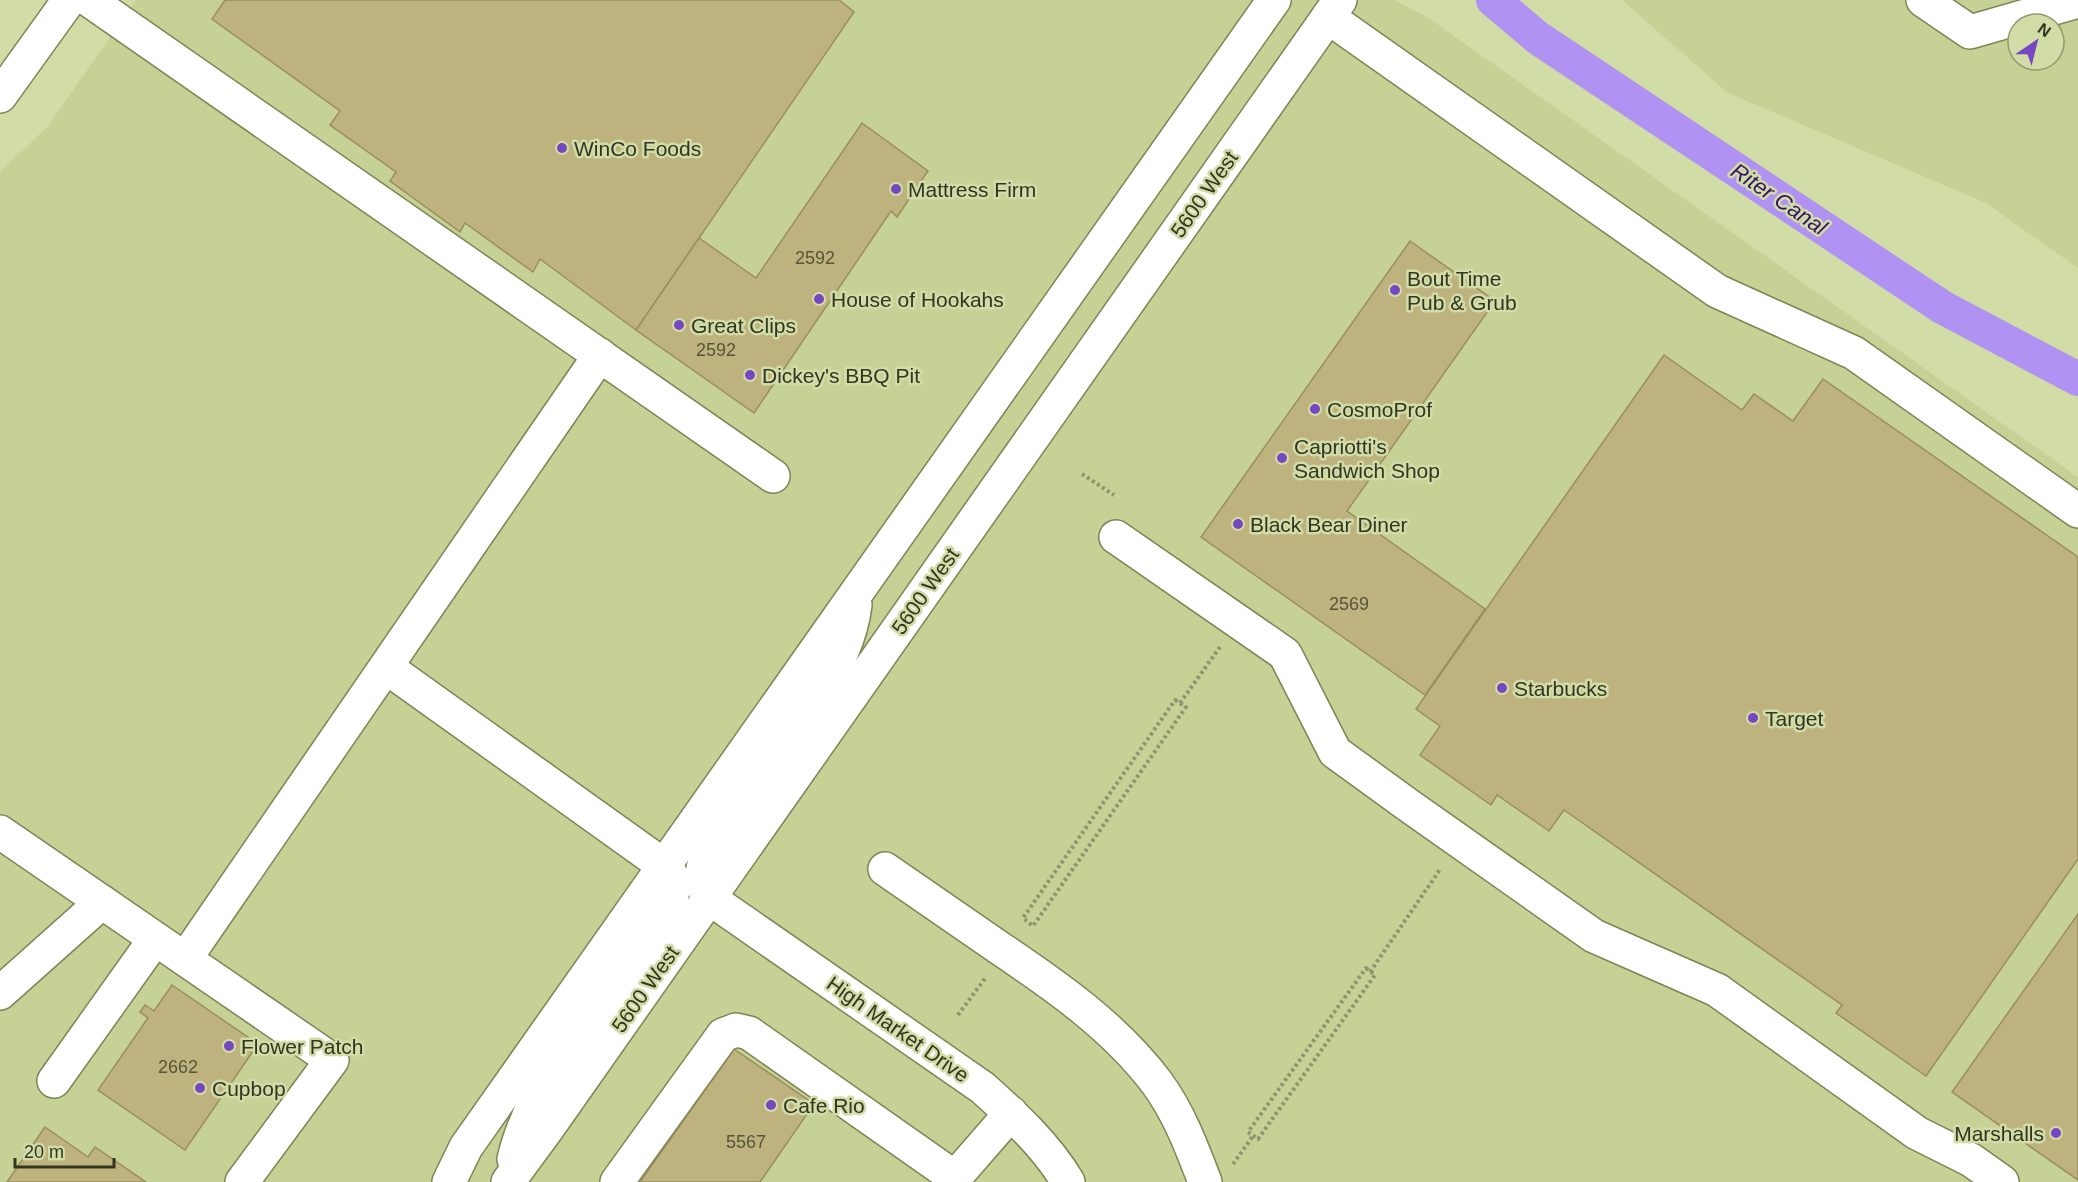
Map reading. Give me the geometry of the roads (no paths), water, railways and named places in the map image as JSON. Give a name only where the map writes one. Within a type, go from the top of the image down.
[{"type":"main road","points":[[89,0],[773,476]]},
{"type":"main road","points":[[449,1182],[466,1147],[1274,0]]},
{"type":"main road","points":[[1923,0],[1970,32],[2078,1]]},
{"type":"main road","points":[[0,96],[55,5]]},
{"type":"main road","points":[[1334,9],[1717,291],[1854,353],[2078,511]]},
{"type":"main road","name":"5600 West","points":[[509,1182],[1334,9]]},
{"type":"main road","points":[[185,959],[600,356]]},
{"type":"main road","points":[[1116,537],[1285,654],[1335,752],[1371,779],[1594,936],[1717,990],[1917,1133],[1971,1160],[2002,1182]]},
{"type":"main road","points":[[709,898],[702,886],[701,873],[708,852],[835,669],[849,632],[858,589]]},
{"type":"main road","points":[[386,667],[663,865],[670,871],[674,880],[671,899],[556,1064],[540,1091],[523,1130],[509,1182]]},
{"type":"main road","points":[[0,831],[332,1060],[242,1182]]},
{"type":"main road","points":[[885,868],[1054,986],[1092,1015],[1125,1047],[1158,1084],[1184,1129],[1205,1182]]},
{"type":"main road","name":"High Market Drive","points":[[709,898],[983,1088],[1036,1139],[1057,1164],[1068,1182]]},
{"type":"main road","points":[[0,993],[102,902]]},
{"type":"main road","points":[[54,1081],[155,939]]},
{"type":"main road","points":[[617,1182],[723,1035],[736,1030],[749,1033],[882,1125],[952,1179],[1011,1113]]},
{"type":"waterway","name":"Riter Canal","points":[[1493,0],[1538,38],[1942,307],[2078,379]]},
{"type":"place","name":"WinCo Foods","points":[[562,148]]},
{"type":"place","name":"Mattress Firm","points":[[896,189]]},
{"type":"place","name":"Bout Time Pub & Grub","points":[[1395,290]]},
{"type":"place","name":"House of Hookahs","points":[[819,299]]},
{"type":"place","name":"Great Clips","points":[[679,325]]},
{"type":"place","name":"Dickey's BBQ Pit","points":[[750,375]]},
{"type":"place","name":"CosmoProf","points":[[1315,409]]},
{"type":"place","name":"Capriotti's Sandwich Shop","points":[[1282,458]]},
{"type":"place","name":"Black Bear Diner","points":[[1238,524]]},
{"type":"place","name":"Starbucks","points":[[1502,688]]},
{"type":"place","name":"Target","points":[[1753,718]]},
{"type":"place","name":"Flower Patch","points":[[229,1046]]},
{"type":"place","name":"Cupbop","points":[[200,1088]]},
{"type":"place","name":"Cafe Rio","points":[[771,1105]]},
{"type":"place","name":"Marshalls","points":[[2056,1133]]}]
